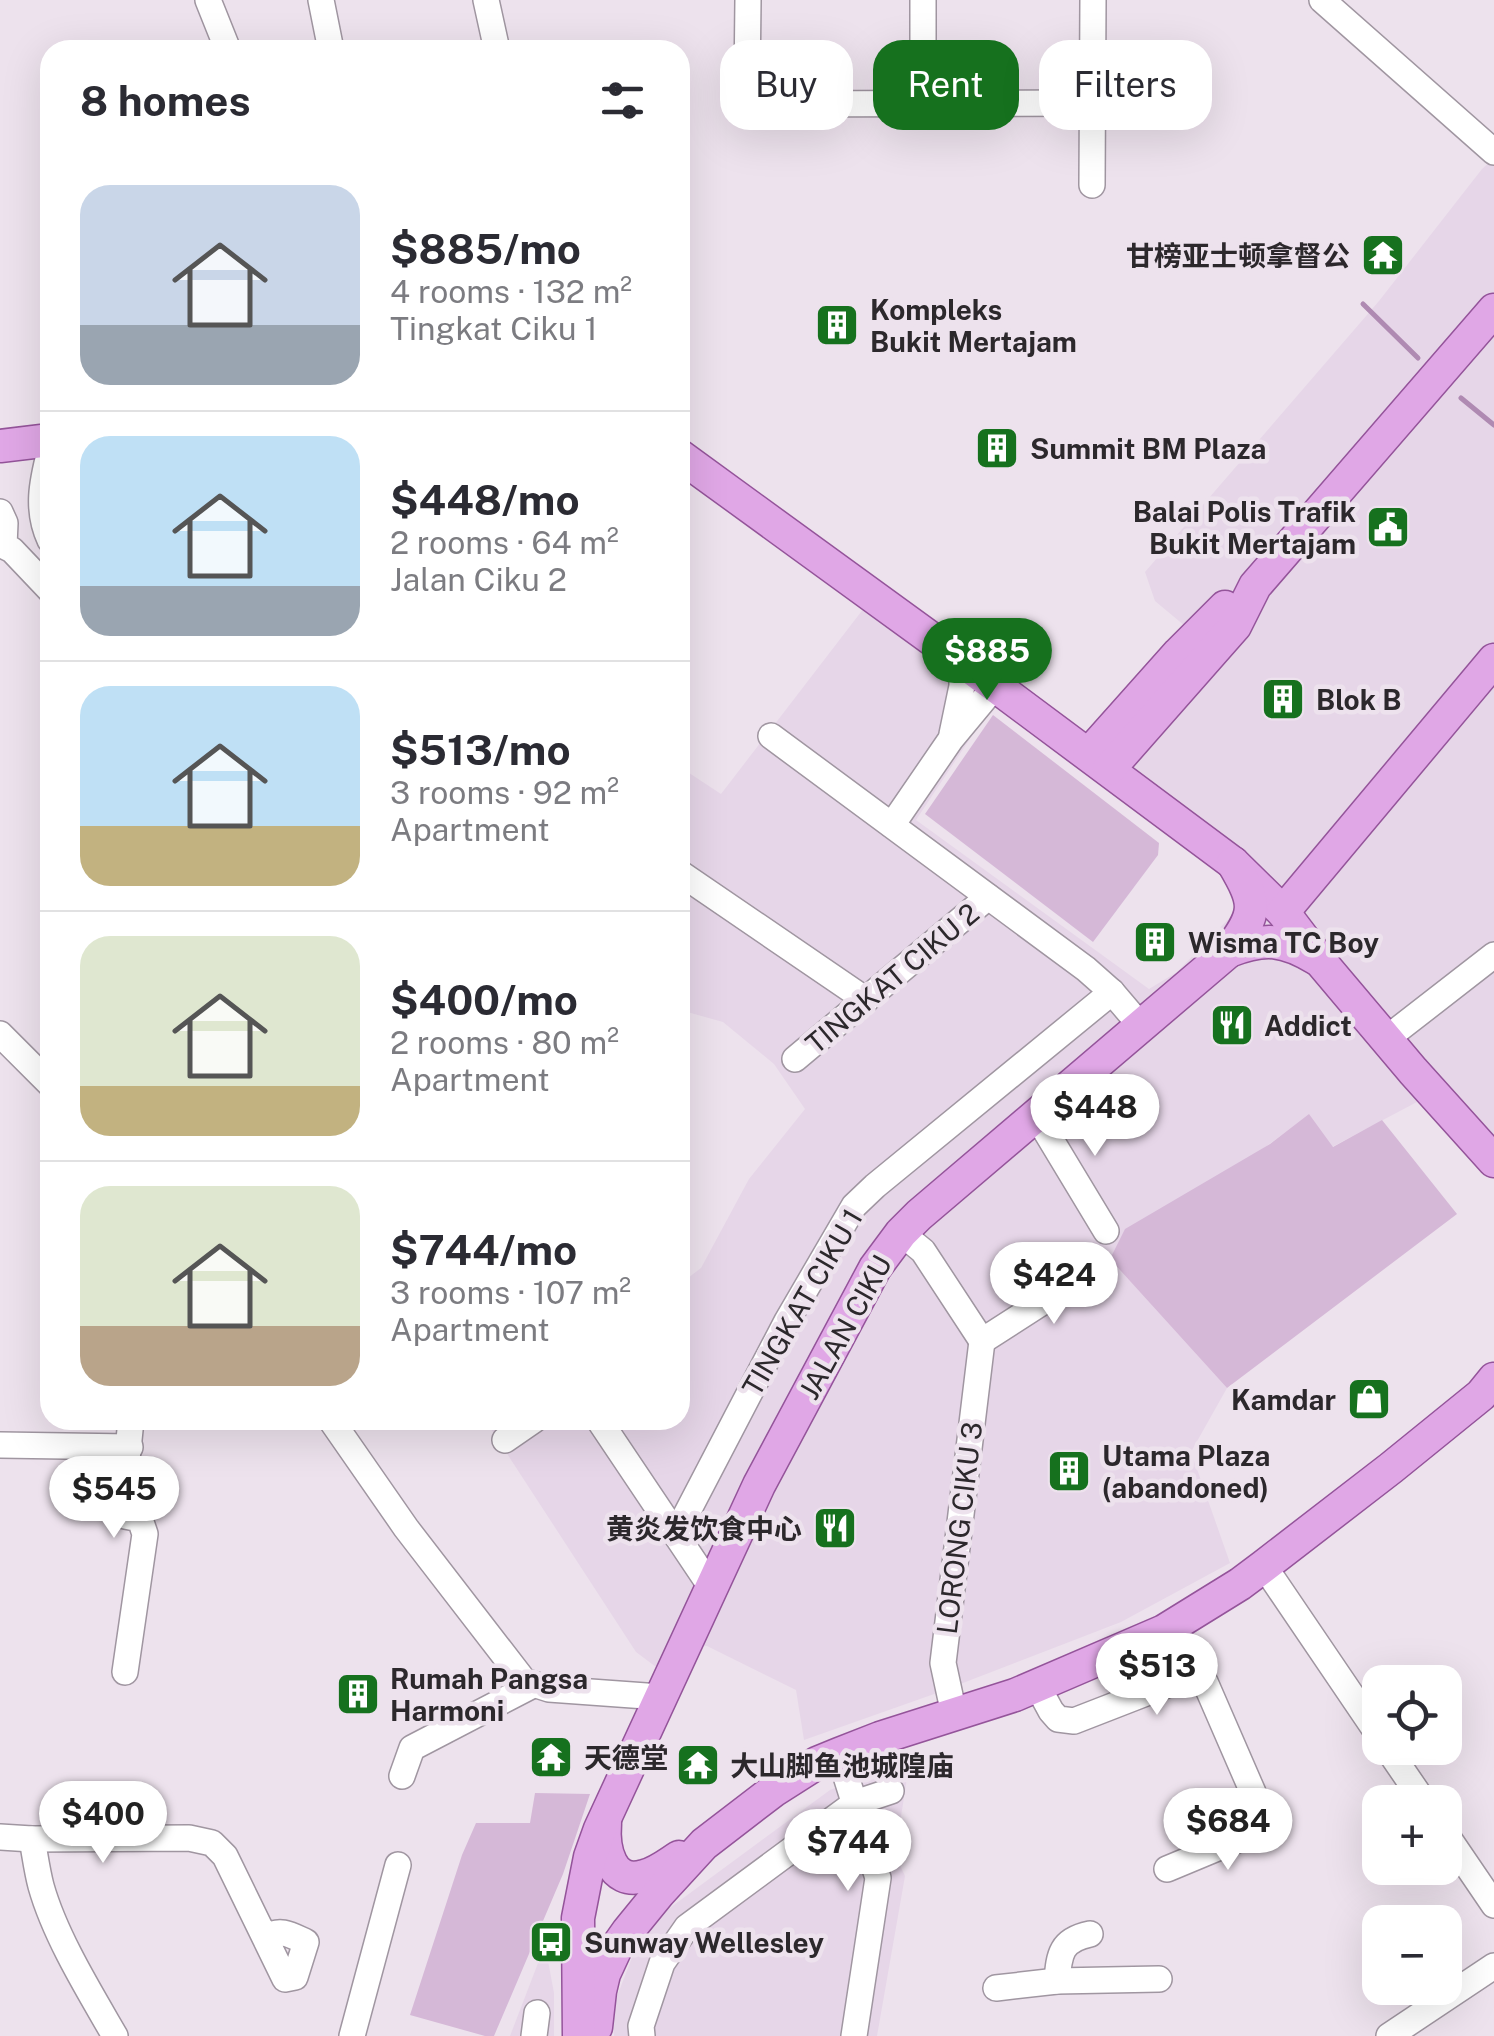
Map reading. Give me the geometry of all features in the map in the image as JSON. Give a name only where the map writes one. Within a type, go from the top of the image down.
[{"type":"main road","points":[[1099,762],[1179,653],[1221,610],[1255,586],[1494,310]]},
{"type":"main road","points":[[0,446],[40,441]]},
{"type":"main road","points":[[690,463],[1233,863],[1284,912],[1439,1102],[1494,1161]]},
{"type":"main road","points":[[1284,912],[1494,660]]},
{"type":"main road","points":[[1229,951],[1251,912],[1248,888],[1233,863]]},
{"type":"main road","points":[[1229,951],[1272,941],[1287,944],[1321,962]]},
{"type":"main road","name":"JALAN CIKU","points":[[579,2036],[580,1904],[590,1857],[606,1814],[759,1485],[875,1268],[901,1233],[1229,951]]},
{"type":"main road","points":[[606,1814],[604,1839],[614,1868],[627,1877],[651,1874],[704,1844],[800,1772],[839,1754],[1038,1686],[1164,1631],[1264,1566],[1490,1388]]},
{"type":"main road","points":[[616,1948],[659,1892],[704,1844]]},
{"type":"main road","points":[[580,1956],[588,1932],[599,1924],[614,1929],[618,1940],[600,1991],[596,2036]]},
{"type":"street","points":[[208,0],[224,40]]},
{"type":"street","points":[[321,0],[330,40]]},
{"type":"street","points":[[486,0],[494,40]]},
{"type":"street","points":[[748,0],[750,99],[766,104],[873,103]]},
{"type":"street","points":[[923,0],[923,40]]},
{"type":"street","points":[[1093,0],[1093,40]]},
{"type":"street","points":[[1322,0],[1494,152]]},
{"type":"street","points":[[1092,185],[1093,130]]},
{"type":"street","points":[[0,512],[5,523],[4,546],[40,579]]},
{"type":"street","points":[[951,739],[962,686],[962,661]]},
{"type":"street","points":[[892,825],[951,739],[995,686]]},
{"type":"street","points":[[771,736],[1086,969],[1112,992],[1140,1026]]},
{"type":"street","points":[[690,881],[866,1000]]},
{"type":"street","name":"TINGKAT CIKU 2","points":[[795,1059],[988,896]]},
{"type":"street","points":[[1386,1039],[1494,956]]},
{"type":"street","name":"TINGKAT CIKU 1","points":[[676,1534],[786,1321],[854,1206],[1112,992]]},
{"type":"street","points":[[0,1034],[40,1074]]},
{"type":"street","points":[[1036,1116],[1106,1231]]},
{"type":"street","points":[[901,1233],[922,1251],[982,1341],[1098,1267]]},
{"type":"street","name":"LORONG CIKU 3","points":[[954,1714],[943,1662],[982,1341]]},
{"type":"street","points":[[126,1672],[145,1534],[140,1519],[125,1516],[122,1509],[131,1430]]},
{"type":"street","points":[[338,1430],[406,1528],[519,1676],[533,1686],[562,1691],[660,1697]]},
{"type":"street","points":[[505,1440],[520,1430]]},
{"type":"street","points":[[606,1430],[711,1587]]},
{"type":"street","points":[[0,1445],[130,1447]]},
{"type":"street","points":[[1264,1566],[1362,1710]]},
{"type":"street","points":[[1038,1686],[1058,1719],[1074,1721],[1182,1679],[1195,1676],[1204,1682],[1268,1826],[1167,1868]]},
{"type":"street","points":[[402,1776],[412,1748],[533,1686]]},
{"type":"street","points":[[839,1754],[878,1878],[854,2036]]},
{"type":"street","points":[[642,2036],[641,2026],[662,1963],[687,1927],[855,1803],[891,1792]]},
{"type":"street","points":[[0,1837],[189,1838],[212,1844],[224,1856],[266,1937]]},
{"type":"street","points":[[32,1840],[50,1909],[72,1960],[115,2036]]},
{"type":"street","points":[[1462,1858],[1494,1905]]},
{"type":"street","points":[[352,2036],[398,1865]]},
{"type":"street","points":[[1057,1981],[1058,1958],[1065,1946],[1076,1937],[1090,1934]]},
{"type":"street","points":[[1389,2036],[1494,1966]]},
{"type":"street","points":[[996,1988],[1057,1981],[1159,1978]]},
{"type":"shaded area","points":[[1494,158],[1494,1137],[1449,1085],[1332,1147],[1309,1115],[1111,1260],[1227,1388],[1191,1452],[1230,1563],[1121,1622],[804,1740],[796,1690],[707,1646],[674,1647],[660,1670],[636,1652],[492,1430],[690,1430],[690,1276],[701,1268],[749,1179],[805,1109],[774,1064],[723,1022],[690,1013],[690,774],[721,794],[864,608],[991,707],[916,820],[1149,989],[1177,972],[1245,902],[1242,885],[1081,754],[1191,631],[1155,601],[1145,572],[1379,301]]},
{"type":"shaded area","points":[[993,715],[1159,843],[1158,855],[1093,942],[925,814]]},
{"type":"shaded area","points":[[1309,1114],[1333,1147],[1382,1120],[1457,1214],[1227,1388],[1110,1259],[1125,1229],[1270,1144]]},
{"type":"shaded area","points":[[910,1759],[895,1855],[905,1876],[877,2036],[614,2036],[612,2009],[644,1927],[830,1790]]},
{"type":"shaded area","points":[[535,1793],[590,1794],[563,1874],[494,2036],[410,2015],[476,1823],[530,1823]]},
{"type":"shaded area","points":[[545,1945],[554,1993],[554,2036],[510,2036]]},
{"type":"waterway","points":[[1363,304],[1418,358]]},
{"type":"waterway","points":[[1461,398],[1494,425]]},
{"type":"place","name":"甘榜亚士顿拿督公","points":[[1383,255]]},
{"type":"place","name":"Kompleks Bukit Mertajam","points":[[837,325]]},
{"type":"place","name":"Summit BM Plaza","points":[[997,448]]},
{"type":"place","name":"Balai Polis Trafik Bukit Mertajam","points":[[1388,527]]},
{"type":"place","name":"Blok B","points":[[1283,699]]},
{"type":"place","name":"Wisma TC Boy","points":[[1155,942]]},
{"type":"place","name":"Addict","points":[[1232,1025]]},
{"type":"place","name":"Kamdar","points":[[1369,1399]]},
{"type":"place","name":"Utama Plaza (abandoned)","points":[[1069,1471]]},
{"type":"place","name":"黄炎发饮食中心","points":[[835,1528]]},
{"type":"place","name":"Rumah Pangsa Harmoni","points":[[358,1694]]},
{"type":"place","name":"天德堂","points":[[551,1757]]},
{"type":"place","name":"大山脚鱼池城隍庙","points":[[698,1765]]},
{"type":"place","name":"Sunway Wellesley","points":[[551,1942]]}]
